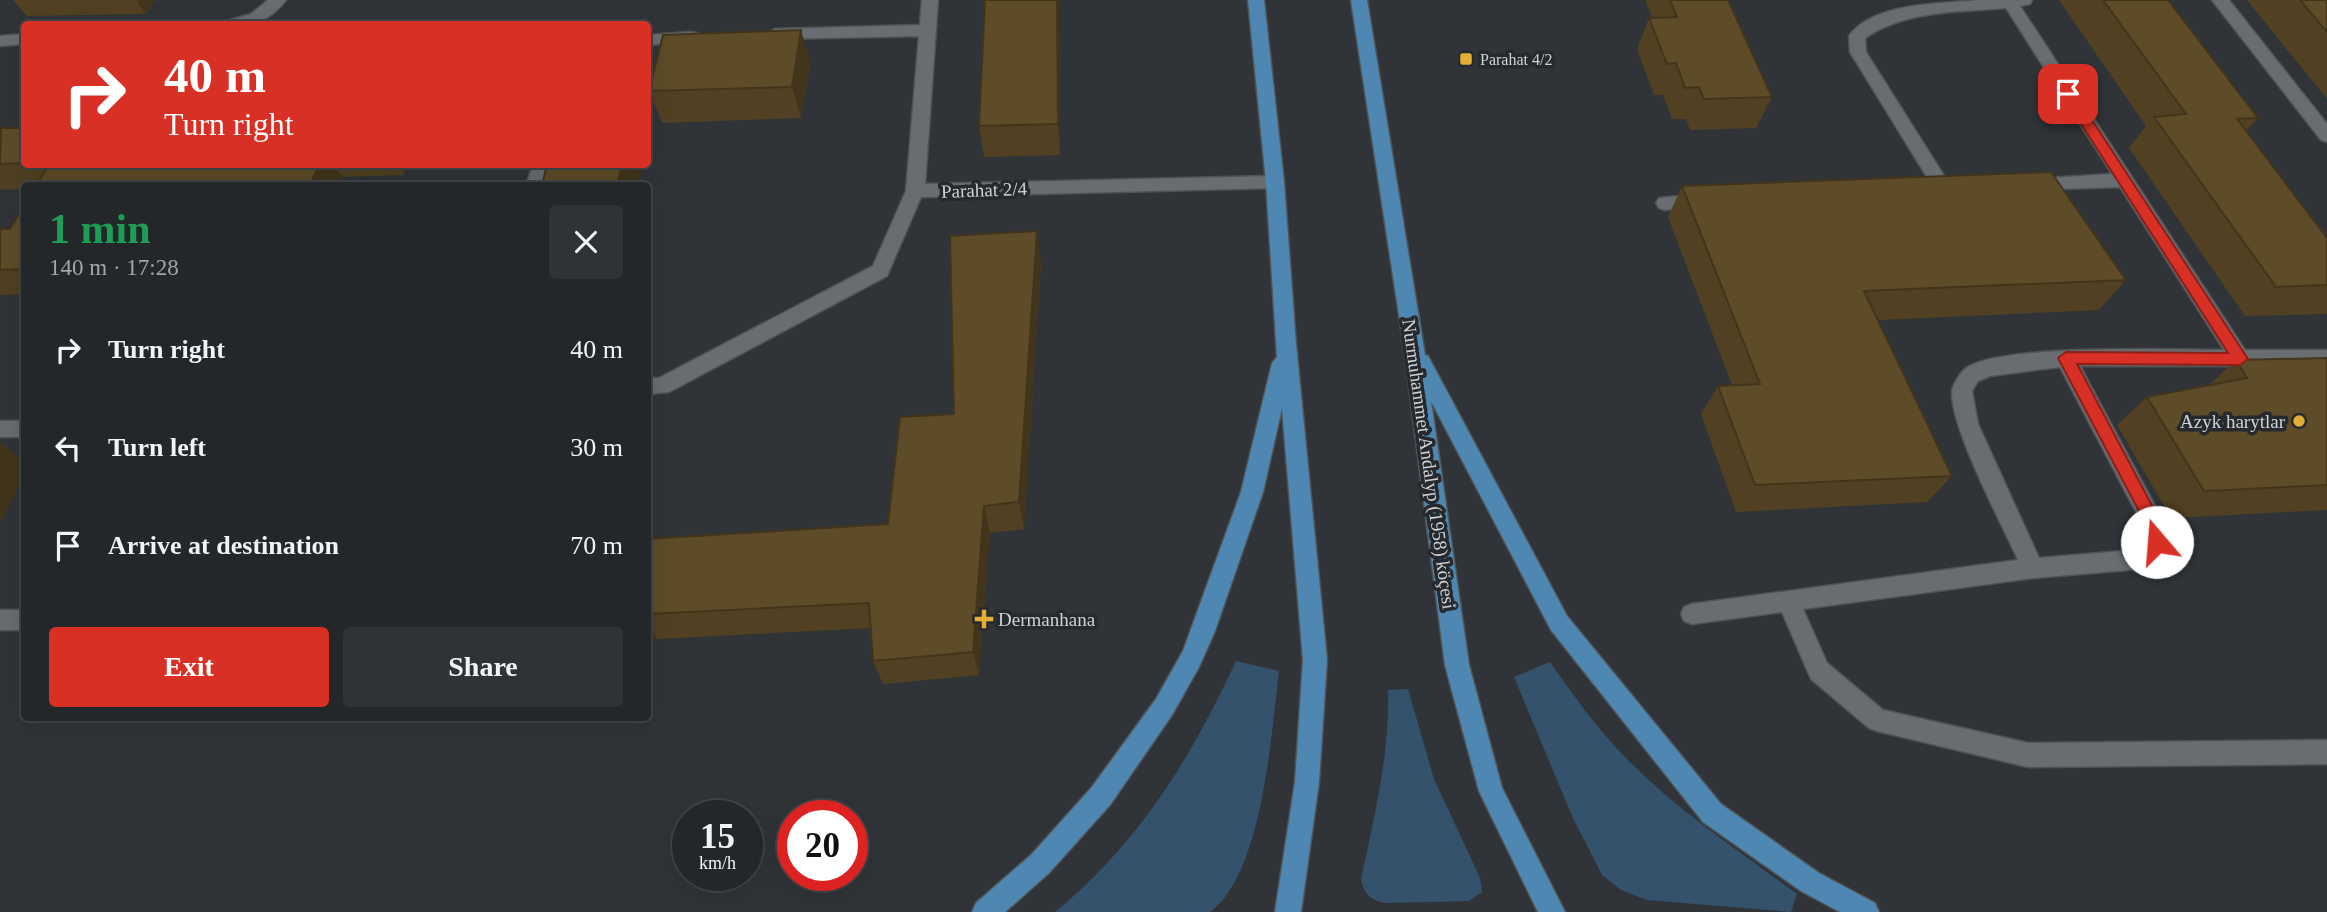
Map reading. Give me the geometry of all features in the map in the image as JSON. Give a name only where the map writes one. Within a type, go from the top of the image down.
[{"type":"main road","points":[[1255,0],[1275,182],[1286,344],[1315,660],[1307,782],[1288,912]]},
{"type":"main road","name":"Nurmuhammet Andalyp (1958) köçesi","points":[[1359,0],[1413,348],[1457,665],[1491,791],[1552,912]]},
{"type":"main road","points":[[985,912],[1040,863],[1101,796],[1164,707],[1191,659],[1204,631],[1252,492],[1286,344]]},
{"type":"main road","points":[[1413,348],[1559,624],[1567,634],[1712,813],[1810,882],[1866,912]]},
{"type":"lane","points":[[246,21],[257,18],[278,0]]},
{"type":"lane","points":[[915,191],[930,0]]},
{"type":"lane","points":[[2220,0],[2327,136]]},
{"type":"lane","points":[[1916,191],[1951,190],[1858,52],[1857,36],[1875,23],[1902,13],[2017,1],[2122,180],[2240,359]]},
{"type":"lane","points":[[756,34],[928,30]]},
{"type":"lane","points":[[651,40],[702,37]]},
{"type":"lane","points":[[0,41],[21,39]]},
{"type":"lane","points":[[2013,186],[2122,180]]},
{"type":"lane","name":"Parahat 2/4","points":[[651,386],[662,386],[880,271],[915,191],[1275,182]]},
{"type":"lane","points":[[1665,203],[1721,200]]},
{"type":"lane","points":[[1692,614],[2033,568],[2140,559],[2157,542],[2157,530],[2066,358]]},
{"type":"lane","points":[[2033,568],[1968,424],[1962,390],[1971,375],[1988,368],[2066,358],[2327,358]]},
{"type":"lane","points":[[0,429],[21,429]]},
{"type":"lane","points":[[1787,601],[1819,671],[1877,720],[2028,755],[2327,752]]},
{"type":"lane","points":[[0,620],[21,620]]},
{"type":"shaded area","points":[[1236,661],[1279,671],[1268,765],[1253,835],[1242,867],[1228,893],[1210,912],[1055,912],[1112,857],[1160,797],[1201,731]]},
{"type":"shaded area","points":[[1550,662],[1594,722],[1664,794],[1797,894],[1791,912],[1647,900],[1621,890],[1602,875],[1572,816],[1514,677]]},
{"type":"shaded area","points":[[1408,689],[1434,779],[1480,878],[1482,892],[1469,901],[1385,903],[1369,896],[1361,880],[1384,762],[1388,690]]},
{"type":"building","points":[[985,0],[1057,0],[1058,124],[979,126]]},
{"type":"building","points":[[1670,0],[1728,0],[1772,97],[1704,99],[1699,87],[1685,88],[1676,63],[1667,64],[1649,18],[1677,17]]},
{"type":"building","points":[[2103,0],[2168,0],[2258,118],[2237,119],[2327,238],[2327,285],[2276,287],[2154,117],[2186,114]]},
{"type":"building","points":[[2300,0],[2327,0],[2327,32]]},
{"type":"building","points":[[801,30],[792,87],[651,91],[663,35]]},
{"type":"building","points":[[1,128],[21,128],[21,163],[0,164]]},
{"type":"building","points":[[47,168],[317,168],[312,182],[38,182]]},
{"type":"building","points":[[546,168],[621,168],[618,182],[543,182]]},
{"type":"building","points":[[2051,172],[2126,280],[1864,291],[1952,476],[1755,485],[1718,386],[1760,384],[1682,186]]},
{"type":"building","points":[[21,210],[21,269],[0,270],[0,229],[10,229]]},
{"type":"building","points":[[1037,231],[1019,502],[984,506],[973,652],[873,661],[869,603],[651,614],[651,539],[888,524],[900,417],[954,414],[950,236]]},
{"type":"building","points":[[2327,358],[2327,485],[2204,491],[2147,397],[2247,378],[2236,360]]},
{"type":"place","name":"Parahat 4/2","points":[[1466,59]]},
{"type":"place","name":"Azyk harytlar","points":[[2299,421]]},
{"type":"place","name":"Dermanhana","points":[[984,619]]},
{"type":"route","points":[[2068,94],[2240,359],[2066,358],[2157,530],[2157,542]]}]
